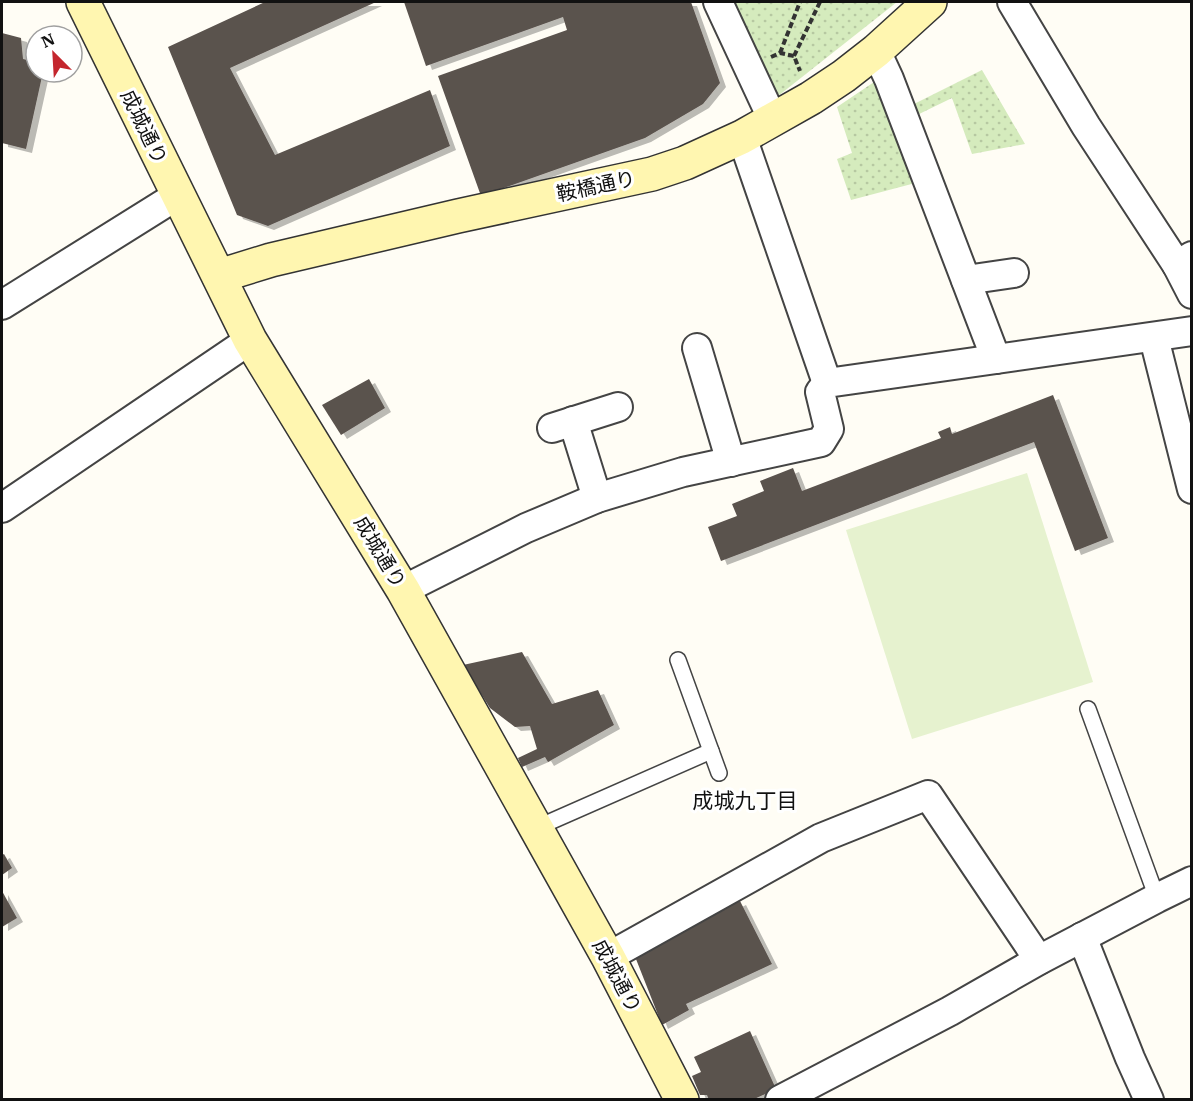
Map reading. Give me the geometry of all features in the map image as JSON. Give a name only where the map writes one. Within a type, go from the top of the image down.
[{"type":"street","name":"成城通り","points":[[83,2],[250,340],[403,590],[608,957],[682,1100]]},
{"type":"street","points":[[718,2],[773,120]]},
{"type":"street","name":"鞍橋通り","points":[[219,276],[271,260],[652,174],[685,163],[742,137],[811,98],[876,51],[930,2]]},
{"type":"street","points":[[1012,2],[1086,126],[1184,260],[1191,294]]},
{"type":"street","points":[[876,51],[890,79],[996,359]]},
{"type":"street","points":[[742,137],[827,383]]},
{"type":"street","points":[[2,305],[178,195]]},
{"type":"street","points":[[966,280],[1014,273]]},
{"type":"street","points":[[403,590],[526,528],[597,498],[683,472],[821,442],[829,429],[820,392],[827,383],[1191,331]]},
{"type":"street","points":[[1154,338],[1191,489]]},
{"type":"street","points":[[2,508],[250,340]]},
{"type":"street","points":[[697,348],[731,462]]},
{"type":"street","points":[[597,498],[563,424],[618,407]]},
{"type":"street","points":[[608,957],[821,838],[928,795],[1039,960]]},
{"type":"street","points":[[780,1100],[950,1011],[1082,937],[1191,881]]},
{"type":"street","points":[[1082,937],[1149,1100]]},
{"type":"lane","points":[[678,660],[719,773]]},
{"type":"lane","points":[[1088,709],[1157,898]]},
{"type":"lane","points":[[536,828],[711,751]]},
{"type":"path","points":[[780,53],[800,2]]},
{"type":"path","points":[[811,98],[794,56],[820,2]]},
{"type":"path","points":[[748,66],[780,53],[794,56]]},
{"type":"green space","points":[[733,2],[897,2],[778,96]]},
{"type":"green space","points":[[982,70],[1025,144],[972,154],[952,98],[915,116],[910,106]]},
{"type":"green space","points":[[883,76],[923,181],[851,200],[837,159],[852,153],[837,107]]},
{"type":"green space","points":[[1027,473],[1093,682],[912,739],[846,530]]},
{"type":"building","points":[[265,2],[376,2],[230,68],[275,155],[430,90],[450,146],[268,226],[237,215],[168,47]]},
{"type":"building","points":[[404,2],[691,2],[720,83],[703,104],[645,138],[481,196],[438,76],[567,30],[563,17],[426,66]]},
{"type":"building","points":[[2,33],[21,38],[24,84],[40,84],[26,149],[2,143]]},
{"type":"building","points":[[369,379],[385,408],[341,435],[322,405]]},
{"type":"building","points":[[1053,395],[1108,538],[1075,551],[1034,442],[721,561],[708,527],[737,516],[732,504],[764,491],[760,481],[793,468],[802,491],[941,438],[938,432],[950,427],[952,434]]},
{"type":"building","points":[[522,652],[552,704],[598,690],[614,725],[548,762],[545,757],[522,767],[518,758],[537,749],[530,726],[515,727],[490,708],[463,665]]},
{"type":"building","points":[[4,854],[12,868],[2,875],[2,855]]},
{"type":"building","points":[[2,891],[17,918],[2,927]]},
{"type":"building","points":[[740,901],[772,964],[686,1004],[689,1010],[662,1025],[634,954]]},
{"type":"building","points":[[750,1031],[776,1089],[752,1100],[709,1100],[707,1095],[700,1095],[692,1076],[701,1072],[694,1057]]},
{"type":"district","name":"成城九丁目","points":[[745,801]]}]
